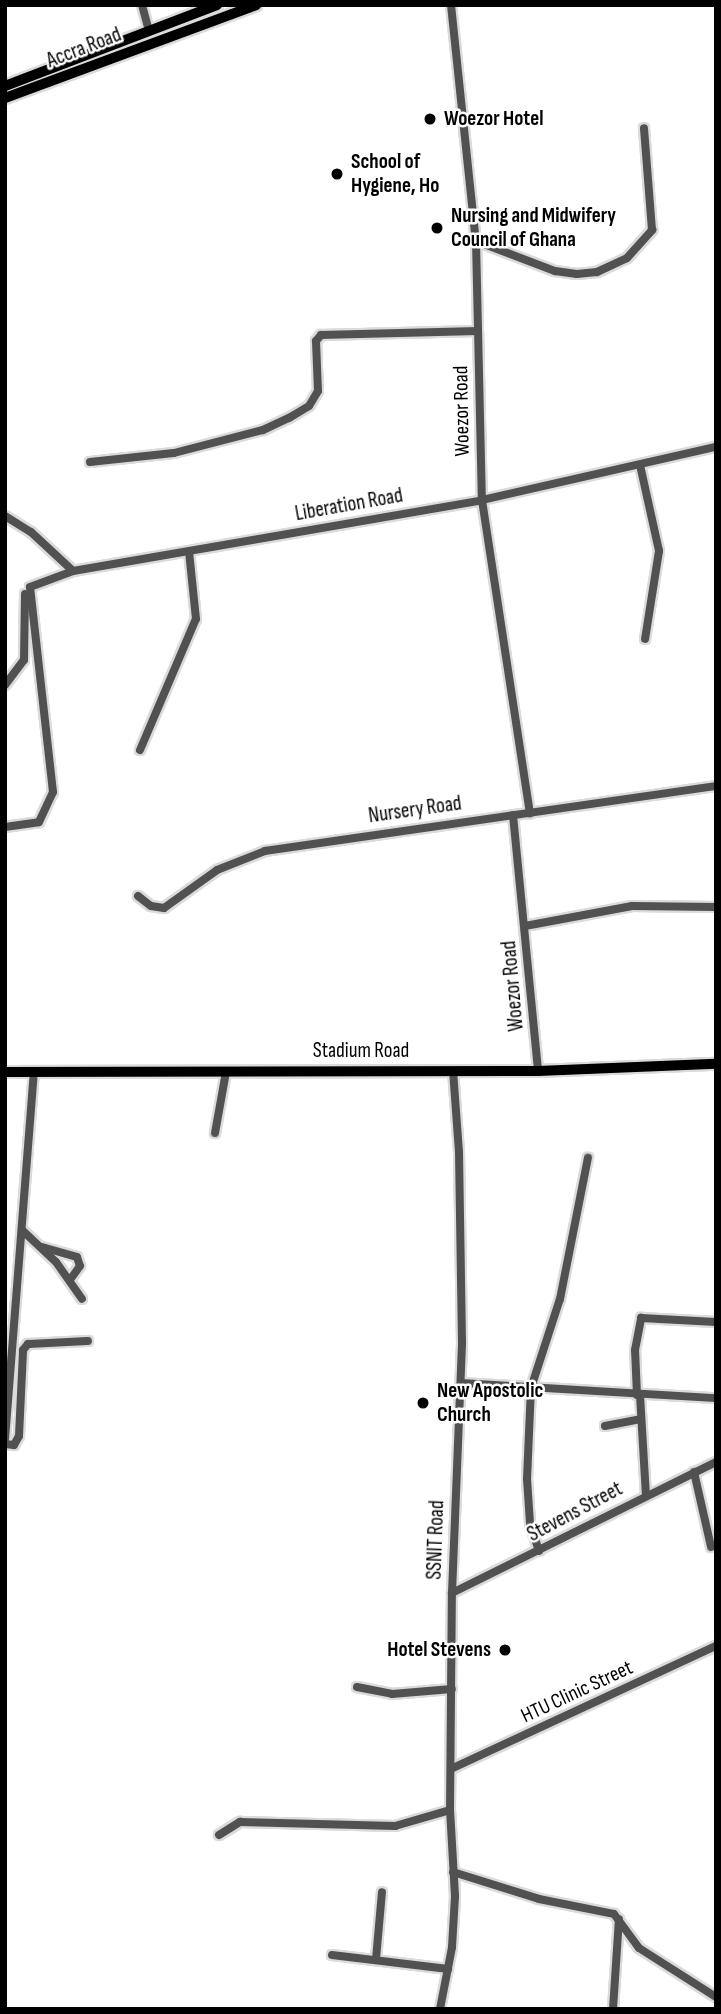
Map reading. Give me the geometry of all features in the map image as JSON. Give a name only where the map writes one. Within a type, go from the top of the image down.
[{"type":"main road","name":"Accra Road","points":[[5,86],[217,5]]},
{"type":"main road","name":"Accra Road","points":[[5,98],[256,5]]},
{"type":"main road","name":"Stadium Road","points":[[5,1072],[538,1071],[716,1064]]},
{"type":"street","points":[[142,5],[149,31]]},
{"type":"street","name":"Woezor Road","points":[[451,5],[476,241],[482,500],[530,813]]},
{"type":"street","points":[[476,241],[555,271],[576,274],[597,272],[627,258],[652,230],[644,128]]},
{"type":"street","points":[[90,462],[174,453],[263,430],[289,418],[309,406],[318,391],[316,341],[321,335],[478,331]]},
{"type":"street","name":"Liberation Road","points":[[30,587],[73,571],[482,500],[716,447]]},
{"type":"street","points":[[640,465],[659,551],[645,639]]},
{"type":"street","points":[[5,516],[31,532],[73,571]]},
{"type":"street","points":[[140,750],[197,619],[189,551]]},
{"type":"street","points":[[5,685],[16,677],[24,660],[23,600],[30,587]]},
{"type":"street","points":[[5,827],[39,822],[53,792],[30,587]]},
{"type":"street","name":"Nursery Road","points":[[138,896],[151,906],[164,908],[217,870],[265,851],[716,786]]},
{"type":"street","name":"Woezor Road","points":[[513,815],[538,1071]]},
{"type":"street","points":[[525,926],[632,906],[716,907]]},
{"type":"street","points":[[5,1439],[34,1071]]},
{"type":"street","name":"SSNIT Road","points":[[440,2009],[455,1914],[450,1810],[453,1768],[452,1593],[461,1383],[460,1164],[453,1071]]},
{"type":"street","points":[[215,1133],[226,1072]]},
{"type":"street","points":[[540,1551],[530,1523],[527,1479],[531,1388],[560,1299],[588,1158]]},
{"type":"street","points":[[23,1231],[70,1280],[82,1299]]},
{"type":"street","points":[[39,1246],[77,1257],[80,1266],[70,1280]]},
{"type":"street","points":[[646,1494],[635,1350],[641,1318],[716,1322]]},
{"type":"street","points":[[5,1444],[14,1445],[19,1436],[23,1350],[28,1345],[89,1341]]},
{"type":"street","points":[[461,1383],[716,1398]]},
{"type":"street","points":[[605,1426],[640,1419]]},
{"type":"street","name":"Stevens Street","points":[[452,1593],[540,1551],[646,1494],[716,1462]]},
{"type":"street","points":[[694,1472],[711,1547]]},
{"type":"street","name":"HTU Clinic Street","points":[[453,1768],[716,1646]]},
{"type":"street","points":[[357,1687],[392,1694],[452,1689]]},
{"type":"street","points":[[219,1835],[240,1822],[395,1826],[450,1810]]},
{"type":"street","points":[[453,1872],[539,1899],[614,1914],[639,1948],[716,1997]]},
{"type":"street","points":[[376,1959],[382,1892]]},
{"type":"street","points":[[612,2009],[619,1919]]},
{"type":"street","points":[[332,1955],[448,1969]]},
{"type":"place","name":"Woezor Hotel","points":[[430,119]]},
{"type":"place","name":"School of Hygiene, Ho","points":[[337,174]]},
{"type":"place","name":"Nursing and Midwifery Council of Ghana","points":[[437,228]]},
{"type":"place","name":"New Apostolic Church","points":[[423,1403]]},
{"type":"place","name":"Hotel Stevens","points":[[505,1650]]}]
